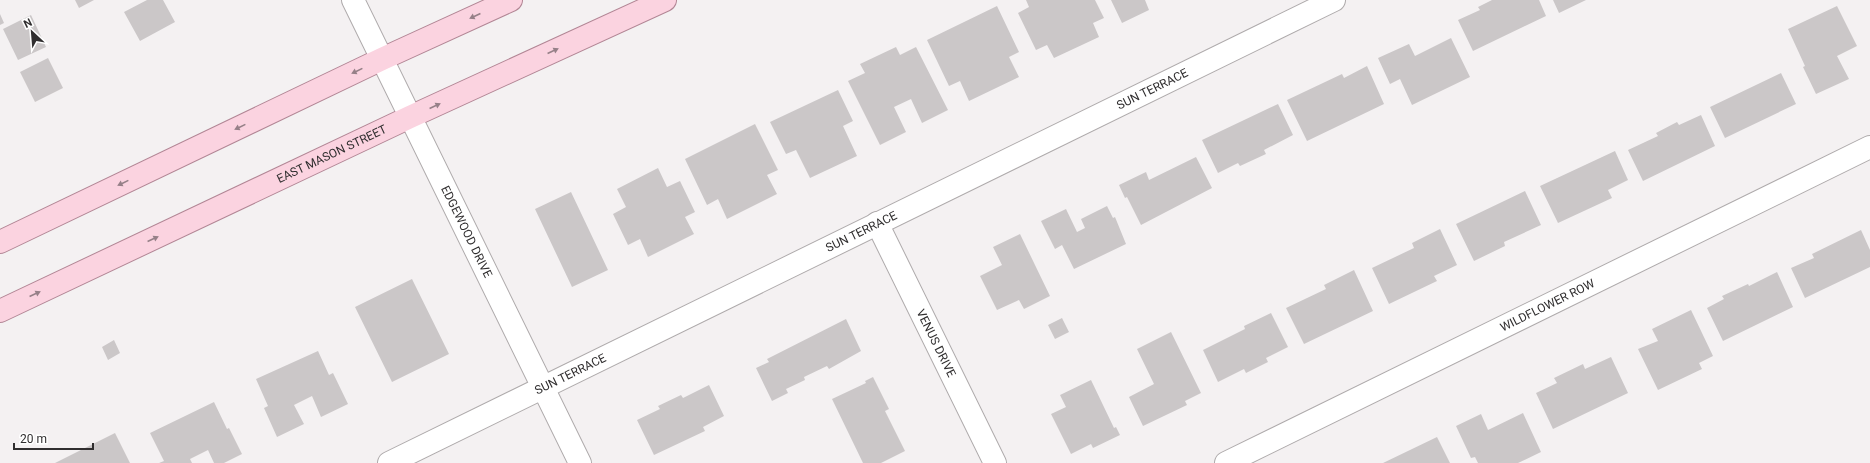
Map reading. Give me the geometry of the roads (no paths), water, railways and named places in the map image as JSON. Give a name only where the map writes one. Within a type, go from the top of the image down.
[{"type":"main road","points":[[0,242],[382,59],[510,0]]},
{"type":"main road","name":"EAST MASON STREET","points":[[0,311],[410,117],[665,0]]},
{"type":"street","name":"EDGEWOOD DRIVE","points":[[353,0],[580,463]]},
{"type":"street","name":"SUN TERRACE","points":[[389,463],[1334,0]]},
{"type":"street","name":"WILDFLOWER ROW","points":[[1226,463],[1870,147]]},
{"type":"street","name":"VENUS DRIVE","points":[[878,224],[995,463]]}]
